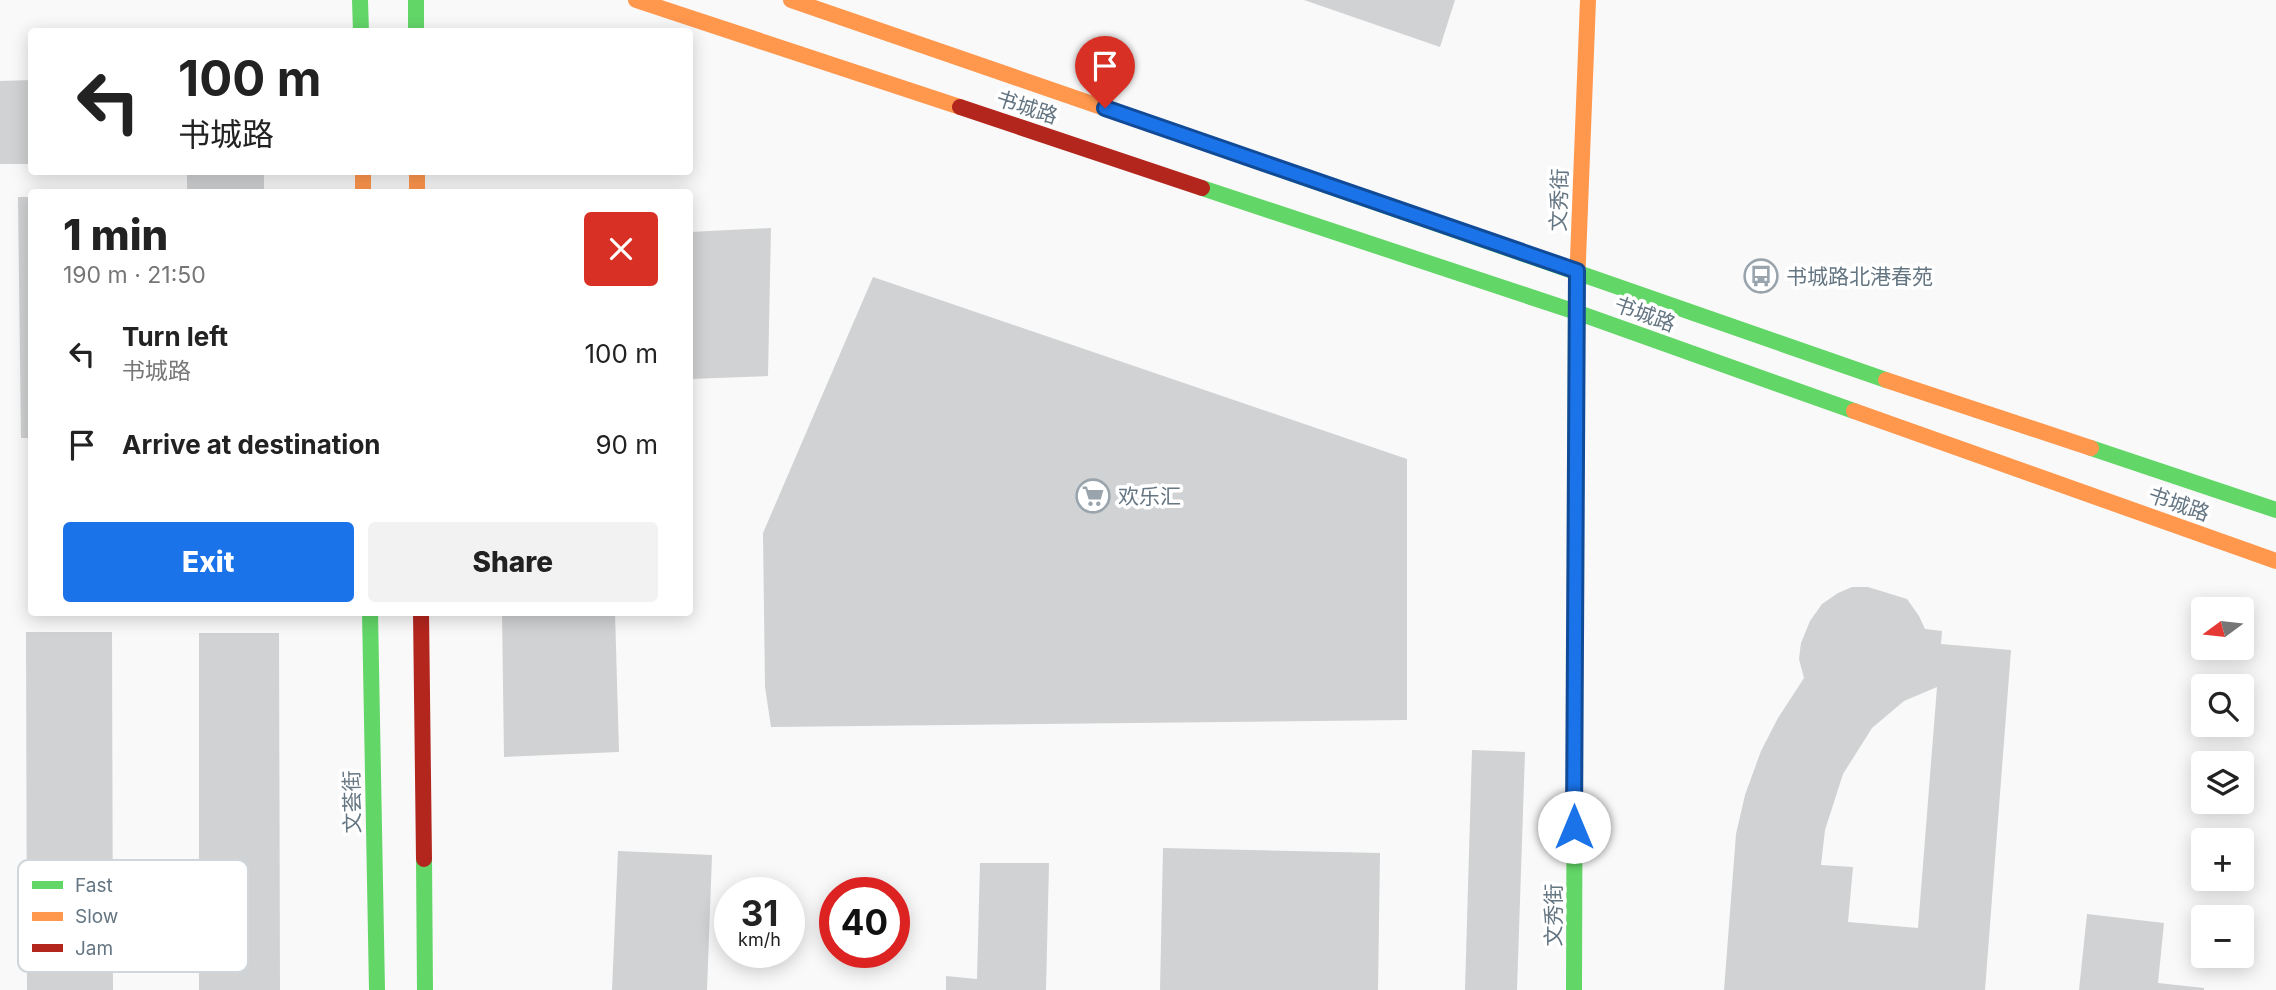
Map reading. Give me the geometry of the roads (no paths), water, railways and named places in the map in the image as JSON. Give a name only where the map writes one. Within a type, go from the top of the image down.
[{"type":"main road","points":[[360,0],[361,28]]},
{"type":"main road","points":[[416,0],[416,28]]},
{"type":"main road","name":"书城路","points":[[636,0],[1576,312],[2276,561]]},
{"type":"main road","name":"书城路","points":[[791,0],[1868,374],[2276,509]]},
{"type":"main road","name":"文秀街","points":[[1574,990],[1576,312],[1588,0]]},
{"type":"main road","name":"文荟街","points":[[370,616],[377,990]]},
{"type":"main road","points":[[421,616],[425,990]]},
{"type":"place","name":"书城路北港春苑","points":[[1761,276]]},
{"type":"place","name":"欢乐汇","points":[[1093,496]]}]
